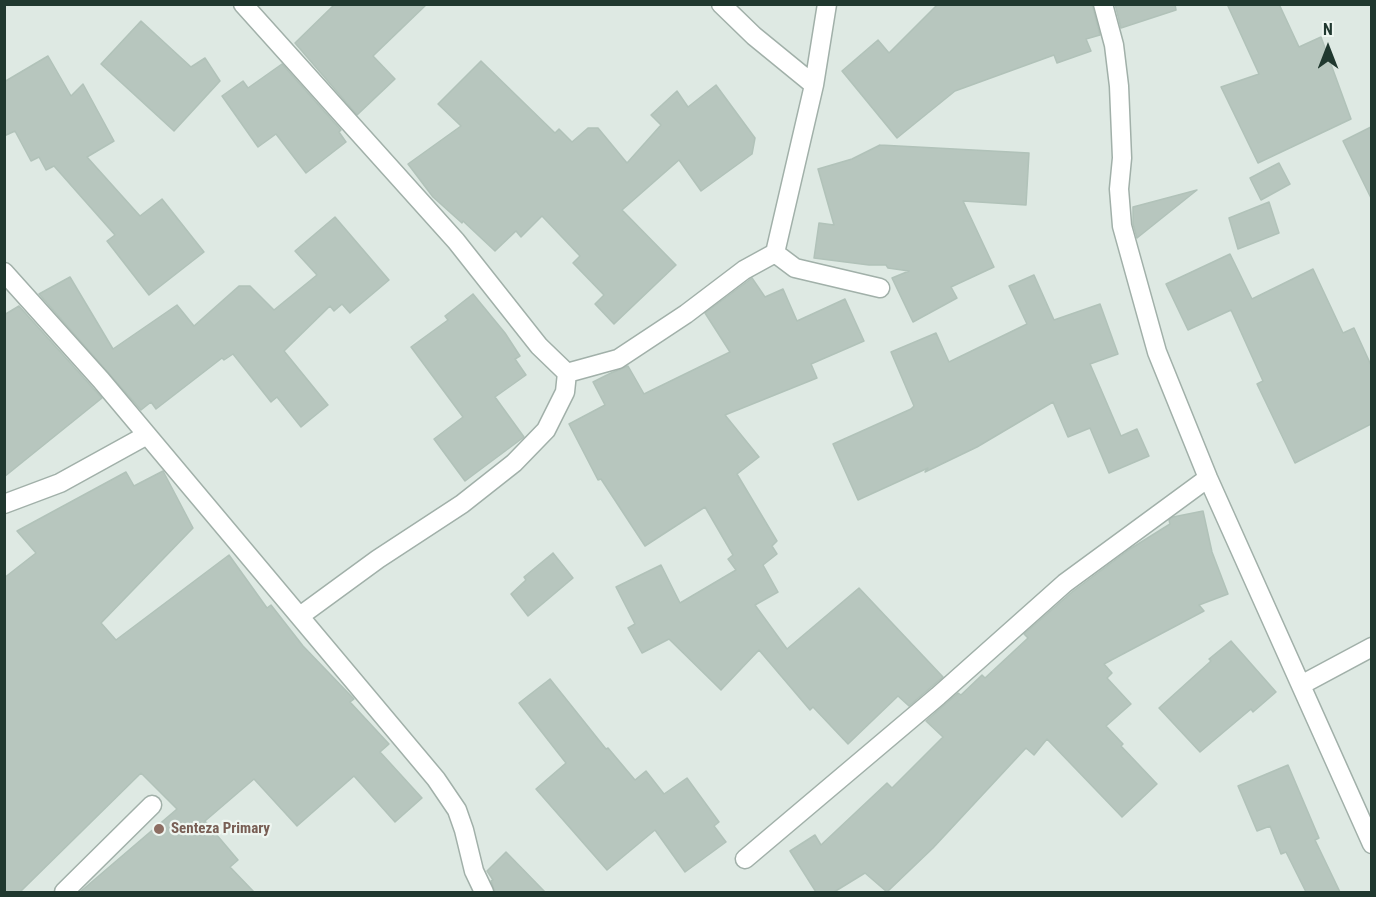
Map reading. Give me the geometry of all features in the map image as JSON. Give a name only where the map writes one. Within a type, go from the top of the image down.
[{"type":"street","points":[[243,4],[456,242],[539,346],[567,373]]},
{"type":"street","points":[[721,4],[754,36],[814,85]]},
{"type":"street","points":[[567,373],[618,359],[686,314],[744,270],[775,253],[814,85],[827,4]]},
{"type":"street","points":[[1103,4],[1114,45],[1119,86],[1122,159],[1119,189],[1122,226],[1157,352],[1208,478],[1371,844]]},
{"type":"street","points":[[775,253],[795,268],[880,288]]},
{"type":"street","points":[[4,272],[147,435],[436,779],[457,810],[474,871],[484,892]]},
{"type":"street","points":[[300,616],[378,558],[462,504],[514,463],[546,430],[565,393],[567,373]]},
{"type":"street","points":[[4,504],[60,483],[147,435]]},
{"type":"street","points":[[745,860],[1065,583],[1208,478]]},
{"type":"street","points":[[1301,685],[1371,647]]},
{"type":"street","points":[[64,892],[152,805]]},
{"type":"building","points":[[335,4],[427,4],[373,56],[395,79],[357,115],[295,43]]},
{"type":"building","points":[[938,4],[1092,4],[1100,35],[1086,39],[1091,51],[1057,63],[1054,55],[955,91],[897,138],[842,71],[878,40],[889,53]]},
{"type":"building","points":[[1115,4],[1175,4],[1176,10],[1121,28]]},
{"type":"building","points":[[1227,4],[1279,4],[1299,47],[1321,37],[1351,119],[1258,163],[1221,87],[1259,74]]},
{"type":"building","points":[[141,21],[191,67],[205,58],[220,81],[174,131],[101,64]]},
{"type":"building","points":[[48,56],[71,96],[83,84],[114,141],[87,157],[140,216],[162,199],[204,252],[149,295],[107,241],[115,235],[54,166],[46,170],[39,157],[31,161],[15,131],[4,136],[4,82]]},
{"type":"building","points":[[481,61],[555,133],[559,129],[572,142],[588,128],[598,128],[627,163],[661,125],[651,115],[677,91],[688,107],[716,85],[755,138],[752,154],[701,191],[679,160],[622,210],[676,265],[614,324],[595,304],[604,295],[573,263],[580,256],[542,216],[521,237],[516,231],[495,251],[433,197],[408,164],[461,126],[438,104]]},
{"type":"building","points":[[282,64],[341,130],[339,132],[346,142],[306,173],[276,134],[258,147],[222,96],[243,81],[248,88]]},
{"type":"building","points":[[1371,127],[1371,198],[1343,141]]},
{"type":"building","points":[[880,145],[1029,153],[1026,205],[963,201],[994,267],[951,287],[957,298],[913,322],[892,278],[909,271],[888,268],[886,265],[814,258],[819,223],[834,225],[818,169],[852,159]]},
{"type":"building","points":[[1279,163],[1290,184],[1261,200],[1250,178]]},
{"type":"building","points":[[1197,190],[1137,238],[1133,224],[1133,207]]},
{"type":"building","points":[[1269,202],[1279,233],[1238,249],[1229,218]]},
{"type":"building","points":[[335,217],[389,280],[350,313],[342,304],[334,311],[330,306],[284,351],[328,405],[301,427],[277,397],[271,402],[233,354],[224,360],[222,358],[156,409],[151,402],[141,410],[39,294],[70,277],[113,349],[177,305],[194,326],[239,286],[250,286],[274,310],[317,275],[295,251]]},
{"type":"building","points":[[1230,254],[1252,299],[1313,269],[1343,333],[1354,328],[1371,365],[1371,424],[1295,463],[1257,384],[1263,381],[1231,310],[1188,330],[1166,284]]},
{"type":"building","points":[[1034,275],[1054,320],[1100,304],[1118,354],[1090,364],[1121,436],[1137,429],[1149,456],[1109,473],[1090,428],[1068,437],[1053,402],[977,447],[858,500],[833,444],[914,406],[891,352],[936,333],[949,362],[1027,324],[1009,286]]},
{"type":"building","points":[[752,278],[765,297],[783,289],[797,321],[845,299],[864,341],[811,364],[817,378],[725,415],[759,457],[737,474],[777,541],[772,546],[777,554],[763,565],[778,592],[755,605],[787,649],[859,588],[943,677],[909,706],[898,696],[848,744],[813,707],[810,710],[759,650],[721,690],[669,639],[642,653],[628,628],[635,624],[616,587],[661,565],[680,603],[736,570],[728,559],[733,555],[705,507],[645,546],[601,479],[598,480],[569,424],[605,405],[593,382],[611,373],[628,366],[644,394],[730,352],[705,313]]},
{"type":"building","points":[[473,294],[505,333],[520,356],[515,359],[526,375],[495,397],[524,437],[465,481],[434,439],[463,417],[411,347],[448,320],[445,316]]},
{"type":"building","points":[[19,306],[102,398],[4,477],[4,315]]},
{"type":"building","points":[[163,471],[193,528],[101,623],[116,640],[229,555],[267,608],[271,605],[303,646],[354,699],[350,702],[389,744],[380,752],[422,798],[395,822],[354,776],[297,826],[254,779],[205,821],[238,860],[230,867],[254,892],[80,892],[177,809],[141,773],[20,892],[4,892],[4,578],[36,553],[17,531],[126,472],[134,486]]},
{"type":"building","points":[[1203,511],[1212,552],[1228,594],[1199,605],[1204,611],[1104,664],[1112,673],[1107,678],[1131,704],[1106,726],[1123,744],[1121,746],[1157,784],[1122,817],[1047,739],[1034,755],[1026,748],[933,848],[887,892],[865,873],[834,892],[816,892],[790,851],[815,835],[821,845],[887,783],[892,788],[943,737],[926,721],[958,693],[961,695],[982,675],[985,678],[1028,638],[1024,634],[1072,592],[1130,549],[1170,524],[1169,520],[1173,517]]},
{"type":"building","points":[[553,553],[573,578],[528,616],[511,594],[526,580],[524,577]]},
{"type":"building","points":[[1231,641],[1276,692],[1253,712],[1251,709],[1200,752],[1159,708],[1211,661],[1209,659]]},
{"type":"building","points":[[550,679],[606,749],[608,748],[635,780],[646,771],[664,794],[687,778],[719,822],[714,826],[726,842],[685,872],[655,830],[607,870],[536,789],[566,763],[519,703]]},
{"type":"building","points":[[1288,765],[1319,838],[1315,840],[1340,892],[1306,892],[1286,852],[1281,854],[1270,826],[1257,831],[1238,786]]},
{"type":"building","points":[[506,852],[545,892],[495,892],[491,881],[493,880],[487,871]]},
{"type":"place","name":"Senteza Primary","points":[[159,829]]}]
